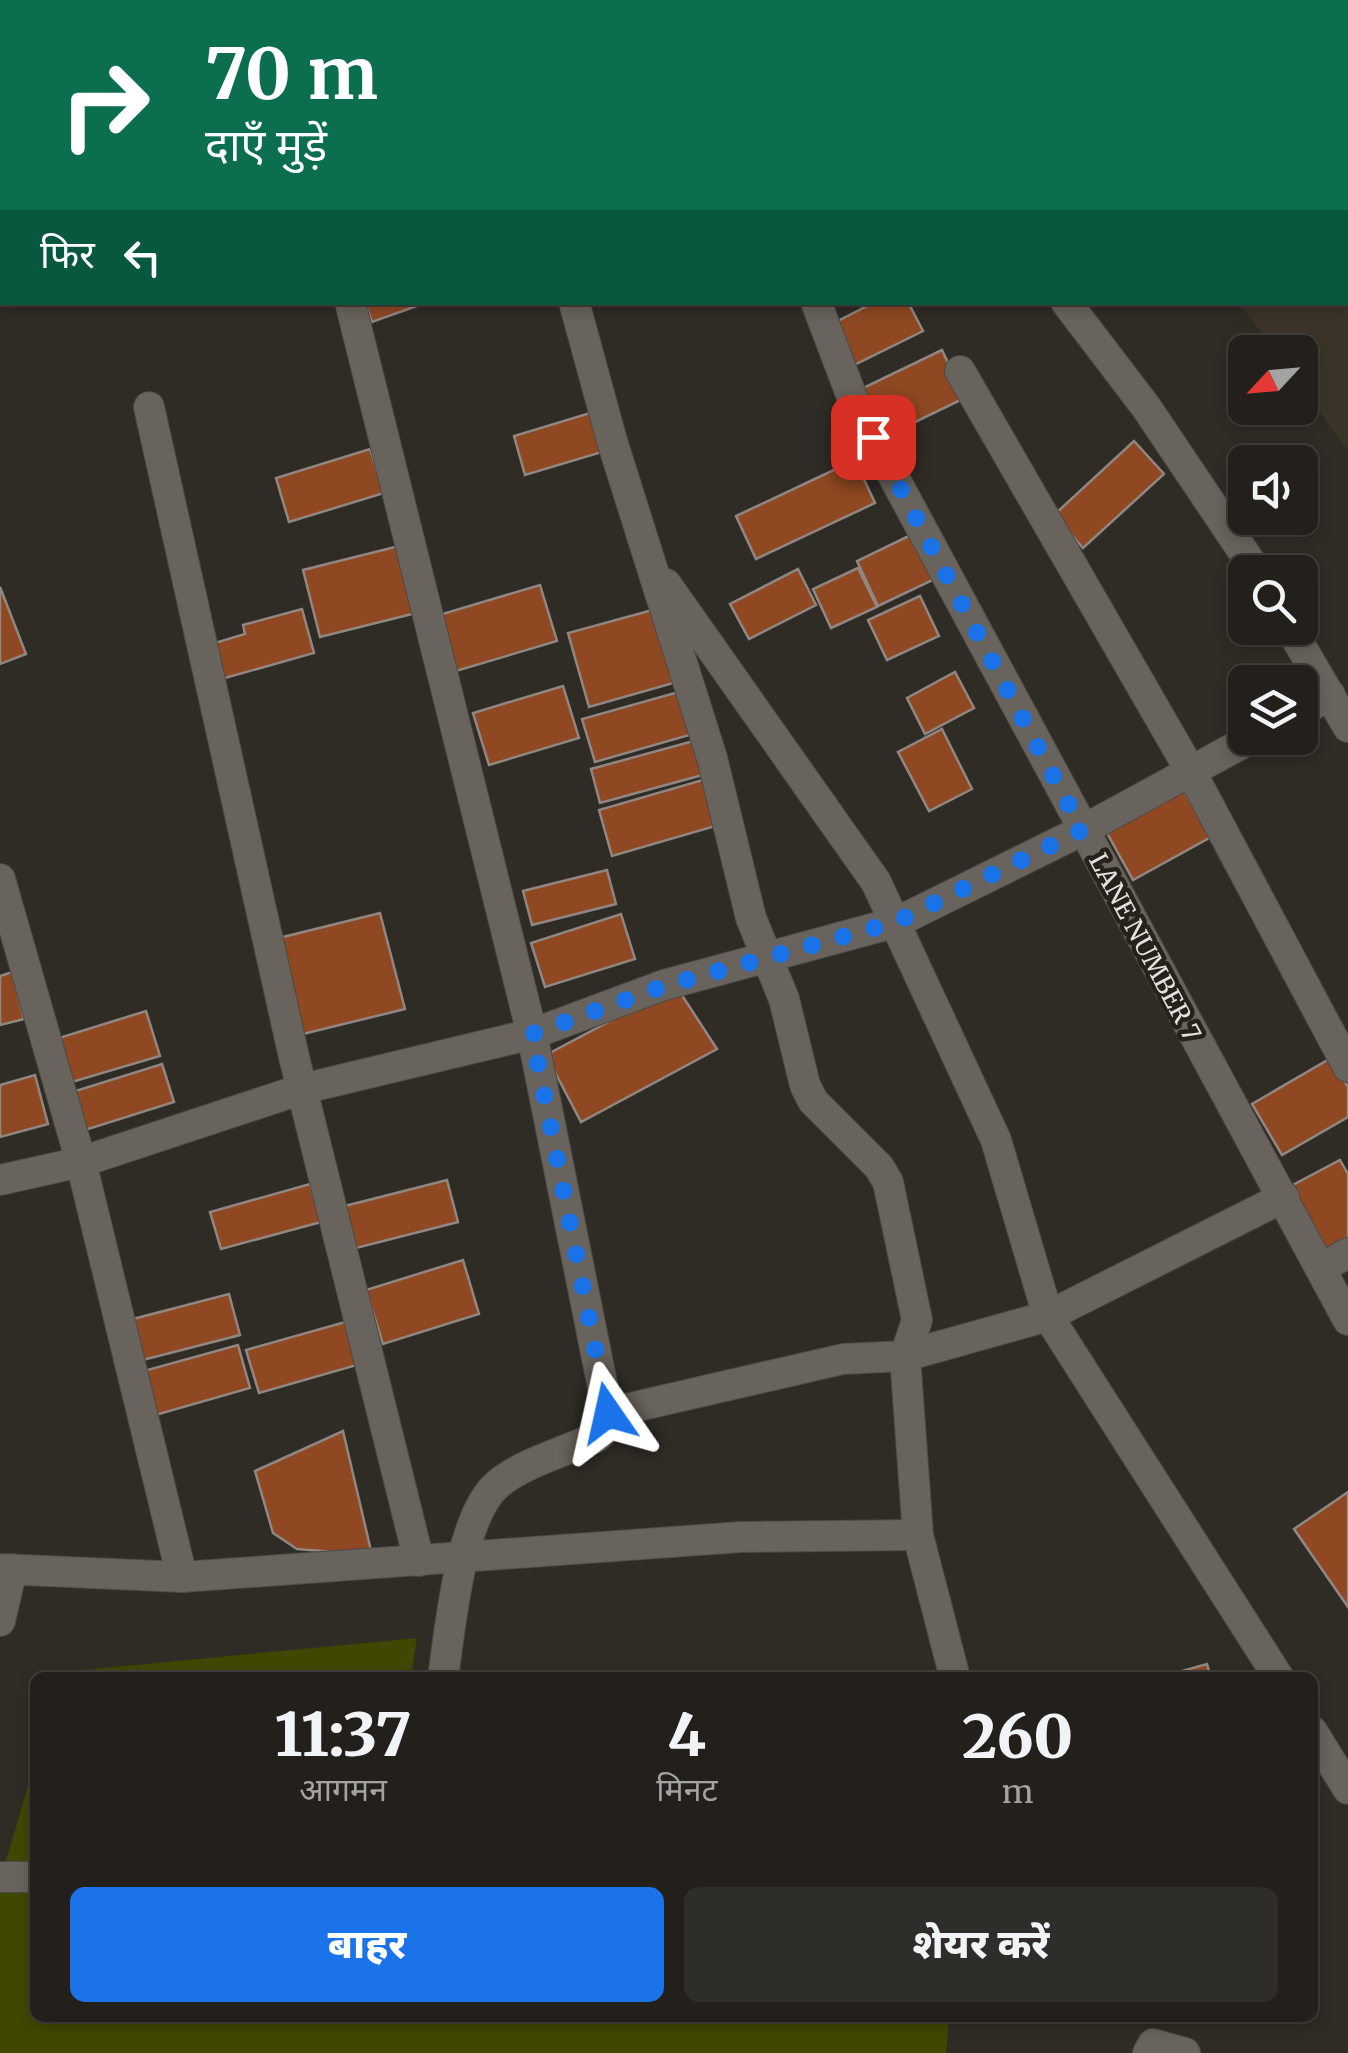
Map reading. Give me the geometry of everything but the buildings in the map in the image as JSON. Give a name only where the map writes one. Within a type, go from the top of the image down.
[{"type":"street","points":[[351,305],[532,1034],[608,1413],[604,1430],[597,1438],[497,1484],[478,1513],[465,1558],[444,1672]]},
{"type":"street","points":[[575,305],[648,558],[712,758],[752,918],[813,1101],[880,1167],[888,1182],[917,1320],[905,1356],[918,1535],[953,1672]]},
{"type":"street","name":"LANE NUMBER 7","points":[[817,305],[855,405],[1194,1042],[1284,1198],[1348,1320]]},
{"type":"street","points":[[1068,305],[1146,407],[1245,555]]},
{"type":"street","points":[[960,371],[1190,770],[1348,1067]]},
{"type":"street","points":[[148,407],[302,1089],[419,1561]]},
{"type":"street","points":[[648,558],[876,882],[996,1140],[1048,1316],[1275,1672]]},
{"type":"street","points":[[1300,645],[1348,727]]},
{"type":"street","points":[[1318,702],[1330,696]]},
{"type":"street","points":[[0,1180],[81,1162],[302,1089],[532,1034],[664,986],[896,922],[1082,830],[1228,750]]},
{"type":"street","points":[[0,878],[81,1162],[182,1577]]},
{"type":"street","points":[[608,1413],[843,1358],[905,1356],[1048,1316],[1284,1198]]},
{"type":"street","points":[[1321,1268],[1348,1253]]},
{"type":"street","points":[[0,1621],[6,1569],[182,1577],[741,1537],[918,1535]]},
{"type":"street","points":[[1318,1741],[1348,1789]]},
{"type":"street","points":[[0,1878],[30,1876]]},
{"type":"street","points":[[1148,2053],[1153,2044],[1185,2053]]},
{"type":"shaded area","points":[[1241,305],[1348,305],[1348,451],[1318,410],[1318,335],[1263,335]]},
{"type":"green space","points":[[417,1638],[412,1672],[61,1672]]},
{"type":"green space","points":[[30,1779],[30,2022],[949,2022],[946,2053],[0,2053],[0,1881]]},
{"type":"route","points":[[608,1413],[532,1034],[664,986],[896,922],[1082,830],[873,437]]}]
